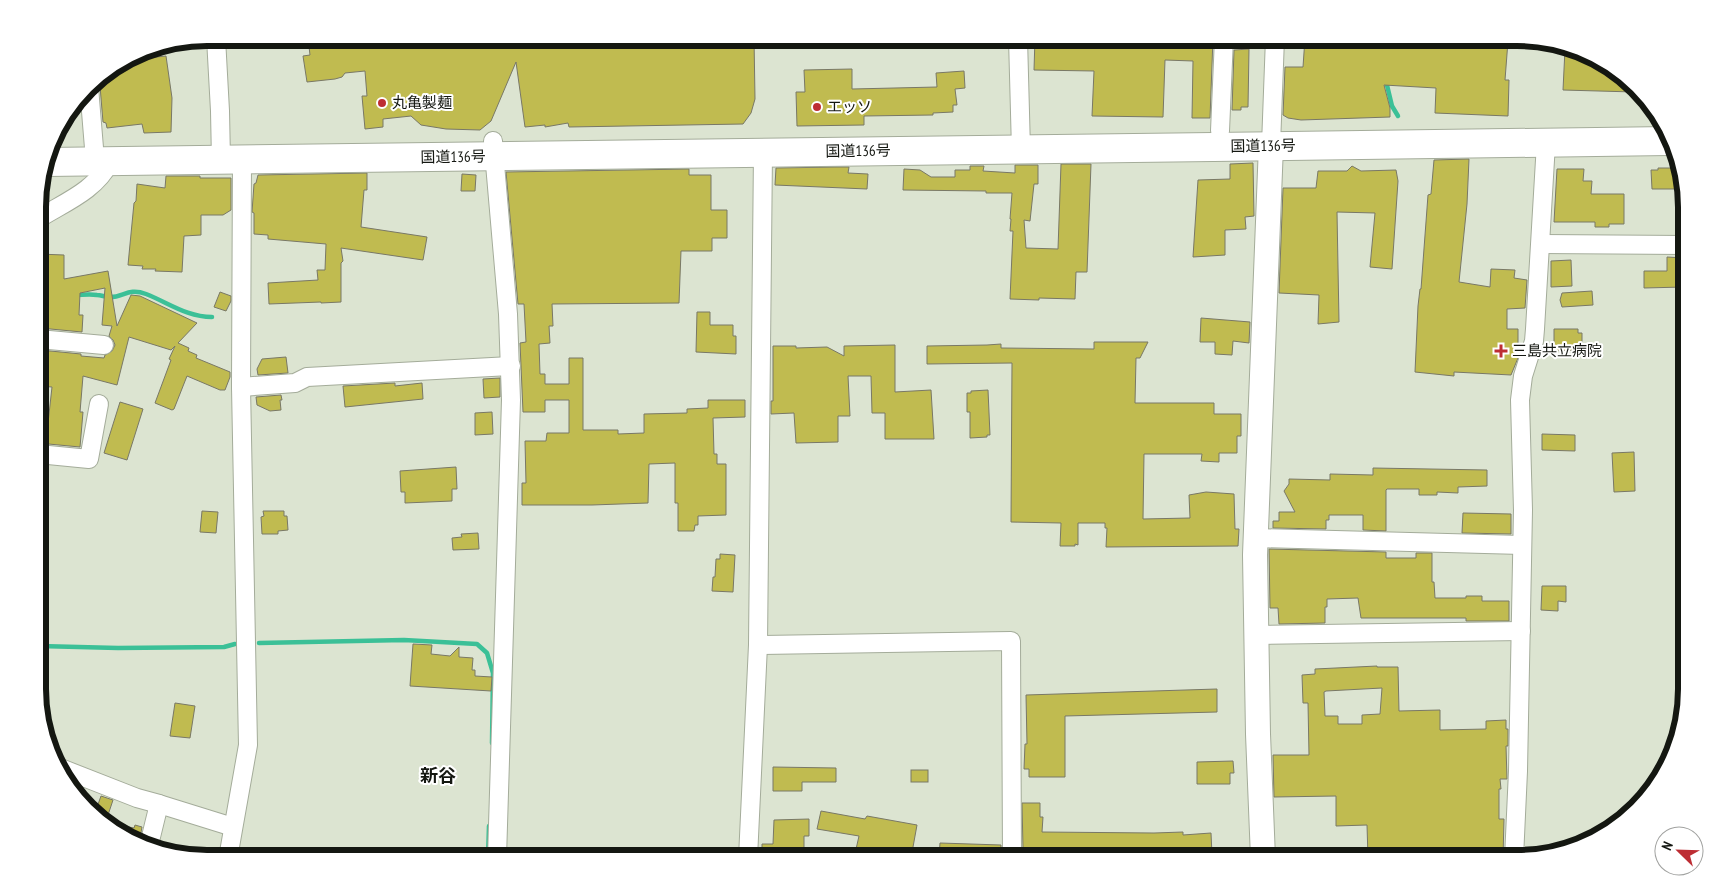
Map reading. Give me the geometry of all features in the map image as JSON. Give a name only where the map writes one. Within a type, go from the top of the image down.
[{"type":"highway","name":"国道136号","points":[[57,150],[102,155],[227,155],[494,149],[1270,138],[1656,126]]},
{"type":"highway","name":"国道136号","points":[[494,149],[763,152],[1020,142],[1220,131],[1270,138],[1546,143],[1664,141]]},
{"type":"highway","name":"国道136号","points":[[53,161],[102,155]]},
{"type":"street","points":[[1018,46],[1020,142]]},
{"type":"street","points":[[1220,131],[1224,46]]},
{"type":"street","points":[[1263,849],[1256,635],[1256,538],[1275,46]]},
{"type":"street","points":[[217,47],[220,101],[227,155],[241,387],[248,745],[230,850]]},
{"type":"street","points":[[47,213],[95,183],[104,173],[91,96]]},
{"type":"street","points":[[1514,849],[1518,771],[1523,510],[1520,400],[1523,376],[1534,341],[1546,143]]},
{"type":"street","points":[[494,149],[511,366],[498,850]]},
{"type":"street","points":[[748,850],[758,645],[763,152]]},
{"type":"street","points":[[1541,244],[1678,245]]},
{"type":"street","points":[[47,340],[104,345]]},
{"type":"street","points":[[241,387],[295,383],[307,377],[511,366]]},
{"type":"street","points":[[46,455],[89,459],[98,404]]},
{"type":"street","points":[[1256,538],[1522,545]]},
{"type":"street","points":[[1256,635],[1521,631]]},
{"type":"street","points":[[758,645],[1011,641],[1012,849]]},
{"type":"street","points":[[70,772],[137,798],[234,827]]},
{"type":"street","points":[[150,839],[159,804]]},
{"type":"building","points":[[1035,46],[1213,46],[1210,118],[1192,118],[1193,61],[1165,60],[1163,117],[1092,116],[1094,71],[1034,70]]},
{"type":"building","points":[[1304,46],[1364,46],[1364,48],[1412,46],[1438,48],[1438,46],[1508,46],[1505,80],[1509,80],[1508,116],[1435,113],[1436,88],[1384,85],[1390,108],[1390,117],[1301,120],[1288,118],[1283,115],[1285,67],[1303,67]]},
{"type":"building","points":[[309,47],[754,47],[755,99],[751,113],[743,124],[569,127],[568,123],[545,127],[545,125],[525,127],[516,62],[491,121],[480,130],[446,129],[421,125],[411,116],[383,119],[383,127],[365,129],[362,96],[367,96],[365,71],[345,73],[342,77],[335,79],[307,82],[303,56],[310,55]]},
{"type":"building","points":[[1249,49],[1248,107],[1241,107],[1241,110],[1232,110],[1234,50]]},
{"type":"building","points":[[1565,54],[1597,68],[1615,79],[1630,92],[1563,90]]},
{"type":"building","points":[[166,56],[172,98],[171,132],[144,133],[142,124],[107,128],[106,123],[103,122],[100,87],[127,68],[148,58]]},
{"type":"building","points":[[852,69],[852,89],[937,87],[936,73],[964,71],[965,88],[955,89],[957,105],[953,105],[953,112],[933,113],[933,115],[864,116],[864,125],[797,126],[796,92],[805,92],[804,70]]},
{"type":"building","points":[[1469,159],[1467,204],[1459,282],[1490,287],[1491,269],[1515,270],[1514,278],[1527,280],[1525,308],[1507,309],[1507,329],[1518,329],[1518,358],[1511,375],[1454,372],[1454,376],[1415,372],[1418,306],[1428,195],[1431,194],[1434,160]]},
{"type":"building","points":[[1253,163],[1254,216],[1245,217],[1246,229],[1225,230],[1225,255],[1193,257],[1198,180],[1230,179],[1230,164]]},
{"type":"building","points":[[1061,164],[1091,164],[1087,272],[1076,272],[1075,299],[1010,299],[1013,231],[1010,231],[1012,193],[903,190],[904,169],[920,170],[931,177],[955,177],[955,170],[970,170],[970,166],[984,166],[983,171],[1015,173],[1015,165],[1038,165],[1038,184],[1034,184],[1030,221],[1024,220],[1026,248],[1058,249]]},
{"type":"building","points":[[1352,166],[1361,171],[1396,170],[1398,181],[1392,269],[1370,267],[1375,213],[1337,212],[1339,322],[1318,324],[1319,295],[1279,293],[1283,188],[1316,188],[1318,171],[1347,171]]},
{"type":"building","points":[[849,167],[848,173],[868,174],[867,189],[775,185],[776,168]]},
{"type":"building","points":[[1658,168],[1673,168],[1676,189],[1652,189],[1651,170],[1658,170]]},
{"type":"building","points":[[689,169],[689,175],[711,175],[711,210],[727,210],[727,238],[712,238],[712,251],[681,251],[679,303],[552,304],[553,326],[549,326],[550,343],[539,344],[540,374],[545,374],[545,384],[569,384],[569,358],[583,358],[583,430],[618,430],[618,434],[644,433],[644,414],[687,413],[687,409],[708,408],[708,400],[745,400],[745,417],[713,418],[714,454],[717,454],[717,464],[726,464],[726,515],[698,516],[698,525],[695,525],[694,531],[678,531],[678,503],[675,503],[675,463],[649,464],[648,503],[522,505],[522,483],[526,483],[525,441],[546,441],[547,433],[569,433],[569,400],[545,400],[545,412],[523,412],[520,343],[526,342],[524,304],[518,304],[506,172]]},
{"type":"building","points":[[1557,169],[1584,169],[1583,181],[1592,181],[1591,194],[1624,194],[1624,224],[1609,224],[1609,227],[1595,227],[1595,222],[1554,222]]},
{"type":"building","points":[[367,173],[367,190],[364,190],[361,227],[427,237],[423,260],[341,248],[343,261],[341,263],[341,302],[269,304],[268,283],[318,280],[317,270],[325,270],[326,244],[268,239],[268,235],[254,234],[254,213],[252,212],[254,184],[258,175]]},
{"type":"building","points":[[462,174],[476,175],[475,191],[461,191]]},
{"type":"building","points":[[166,176],[231,178],[231,210],[223,215],[201,215],[201,235],[184,236],[182,272],[155,271],[156,269],[142,269],[143,266],[128,265],[137,184],[165,188]]},
{"type":"building","points":[[47,254],[64,255],[64,279],[108,271],[117,326],[131,295],[140,296],[197,323],[178,343],[189,348],[188,351],[197,355],[196,358],[230,372],[230,377],[225,390],[220,390],[187,376],[172,410],[155,403],[175,346],[171,350],[129,337],[117,385],[83,376],[80,412],[83,412],[80,447],[46,444],[52,387],[47,387],[47,351],[104,358],[105,355],[112,351],[115,345],[109,336],[112,326],[102,325],[105,288],[80,293],[79,315],[83,315],[82,332],[47,329]]},
{"type":"building","points":[[1667,257],[1678,258],[1678,287],[1644,288],[1644,271],[1667,271]]},
{"type":"building","points":[[1571,260],[1572,286],[1551,287],[1551,261]]},
{"type":"building","points":[[1592,291],[1593,305],[1562,307],[1560,300],[1562,293]]},
{"type":"building","points":[[220,292],[231,296],[231,301],[226,311],[214,307]]},
{"type":"building","points":[[697,312],[710,312],[710,325],[733,325],[733,336],[736,336],[736,354],[696,352]]},
{"type":"building","points":[[1201,318],[1250,322],[1249,343],[1233,341],[1232,355],[1215,354],[1215,342],[1200,342]]},
{"type":"building","points":[[1554,329],[1578,329],[1578,333],[1582,333],[1582,350],[1554,351]]},
{"type":"building","points":[[1094,342],[1148,342],[1140,358],[1136,358],[1135,403],[1214,403],[1214,414],[1241,414],[1241,436],[1237,436],[1237,453],[1219,453],[1219,462],[1201,461],[1202,454],[1144,454],[1143,519],[1190,518],[1189,495],[1206,492],[1234,494],[1235,529],[1239,529],[1238,546],[1106,547],[1107,528],[1105,528],[1105,523],[1078,523],[1078,545],[1060,546],[1061,523],[1011,522],[1012,363],[927,364],[927,346],[1001,344],[1001,348],[1094,349]]},
{"type":"building","points":[[895,345],[895,392],[931,390],[934,439],[885,439],[885,413],[872,413],[871,376],[848,376],[850,416],[838,416],[838,442],[796,443],[794,413],[771,414],[771,401],[773,401],[773,346],[796,346],[796,348],[827,347],[844,356],[844,346]]},
{"type":"building","points":[[286,357],[288,373],[258,375],[257,369],[262,359]]},
{"type":"building","points":[[500,378],[500,397],[484,398],[483,379]]},
{"type":"building","points":[[395,383],[395,386],[422,383],[423,399],[345,407],[343,386]]},
{"type":"building","points":[[988,390],[990,435],[987,435],[987,437],[970,438],[970,412],[967,412],[967,393]]},
{"type":"building","points":[[281,395],[281,410],[270,411],[257,405],[256,397]]},
{"type":"building","points":[[120,402],[143,409],[127,460],[104,453]]},
{"type":"building","points":[[492,412],[493,434],[475,435],[475,413]]},
{"type":"building","points":[[1542,434],[1575,435],[1575,451],[1542,450]]},
{"type":"building","points":[[1634,452],[1635,491],[1614,492],[1612,453]]},
{"type":"building","points":[[456,467],[457,489],[452,489],[452,501],[405,503],[405,492],[401,492],[400,471]]},
{"type":"building","points":[[1373,468],[1487,470],[1487,486],[1458,487],[1458,493],[1437,492],[1437,495],[1419,495],[1419,489],[1387,489],[1386,531],[1363,530],[1363,515],[1329,515],[1329,520],[1326,520],[1326,529],[1273,528],[1273,521],[1279,521],[1279,512],[1295,512],[1284,491],[1289,484],[1289,479],[1330,480],[1330,474],[1373,475]]},
{"type":"building","points":[[202,511],[218,512],[216,533],[200,532]]},
{"type":"building","points":[[263,511],[284,511],[284,516],[287,516],[288,530],[278,531],[278,534],[262,534],[261,517],[264,516]]},
{"type":"building","points":[[1463,513],[1511,514],[1511,534],[1462,533]]},
{"type":"building","points":[[478,533],[479,549],[453,550],[452,538],[462,537],[461,534]]},
{"type":"building","points":[[1269,549],[1386,552],[1386,558],[1416,558],[1416,553],[1432,553],[1432,582],[1434,582],[1435,598],[1482,596],[1482,601],[1509,601],[1509,621],[1466,621],[1466,618],[1361,618],[1358,598],[1327,599],[1325,623],[1279,624],[1278,608],[1270,608]]},
{"type":"building","points":[[720,554],[735,555],[733,592],[712,591],[716,559],[720,559]]},
{"type":"building","points":[[1542,586],[1566,586],[1566,602],[1558,601],[1558,611],[1541,610]]},
{"type":"building","points":[[413,644],[432,645],[431,654],[450,656],[459,647],[459,657],[473,658],[472,670],[475,670],[475,676],[492,677],[491,691],[410,686]]},
{"type":"building","points":[[1377,666],[1398,667],[1399,711],[1440,710],[1440,730],[1486,729],[1486,721],[1506,720],[1506,729],[1508,729],[1508,746],[1506,746],[1507,779],[1500,779],[1501,789],[1499,789],[1499,819],[1504,819],[1503,849],[1368,849],[1367,825],[1336,826],[1336,796],[1274,797],[1273,755],[1309,755],[1308,703],[1303,703],[1302,675],[1315,674],[1315,669]],"holes":[[[1382,688],[1380,714],[1362,715],[1362,724],[1338,724],[1338,716],[1325,716],[1324,692]]]},
{"type":"building","points":[[1217,689],[1217,712],[1065,716],[1065,777],[1029,777],[1029,769],[1024,769],[1025,744],[1027,744],[1026,695]]},
{"type":"building","points":[[175,703],[195,706],[190,738],[170,736]]},
{"type":"building","points":[[1233,761],[1234,773],[1230,773],[1230,784],[1197,784],[1197,762]]},
{"type":"building","points":[[773,767],[836,768],[836,782],[802,782],[802,791],[773,791]]},
{"type":"building","points":[[911,770],[928,770],[928,782],[911,782]]},
{"type":"building","points":[[101,796],[113,800],[108,815],[97,807]]},
{"type":"building","points":[[1022,803],[1040,803],[1040,817],[1043,817],[1042,832],[1183,832],[1183,835],[1211,833],[1212,849],[1033,849],[1023,849]]},
{"type":"building","points":[[821,811],[865,819],[867,816],[917,825],[913,849],[856,850],[859,836],[817,829]]},
{"type":"building","points":[[809,819],[809,836],[804,836],[804,850],[762,850],[762,844],[773,844],[774,820]]},
{"type":"building","points":[[135,825],[142,827],[141,835],[128,829],[129,827],[134,828]]},
{"type":"building","points":[[940,843],[1001,845],[1001,849],[940,849]]},
{"type":"waterway","points":[[1385,46],[1385,51]]},
{"type":"waterway","points":[[1386,81],[1392,106],[1398,116]]},
{"type":"waterway","points":[[74,295],[114,297],[130,292],[140,292],[194,315],[212,317]]},
{"type":"waterway","points":[[259,643],[404,640],[477,644],[487,653],[493,673],[492,743]]},
{"type":"waterway","points":[[46,646],[224,647],[235,644]]},
{"type":"waterway","points":[[488,850],[489,826]]},
{"type":"place","name":"丸亀製麺","points":[[382,103]]},
{"type":"place","name":"エッソ","points":[[817,107]]},
{"type":"place","name":"三島共立病院","points":[[1501,351]]},
{"type":"district","name":"新谷","points":[[438,776]]}]
